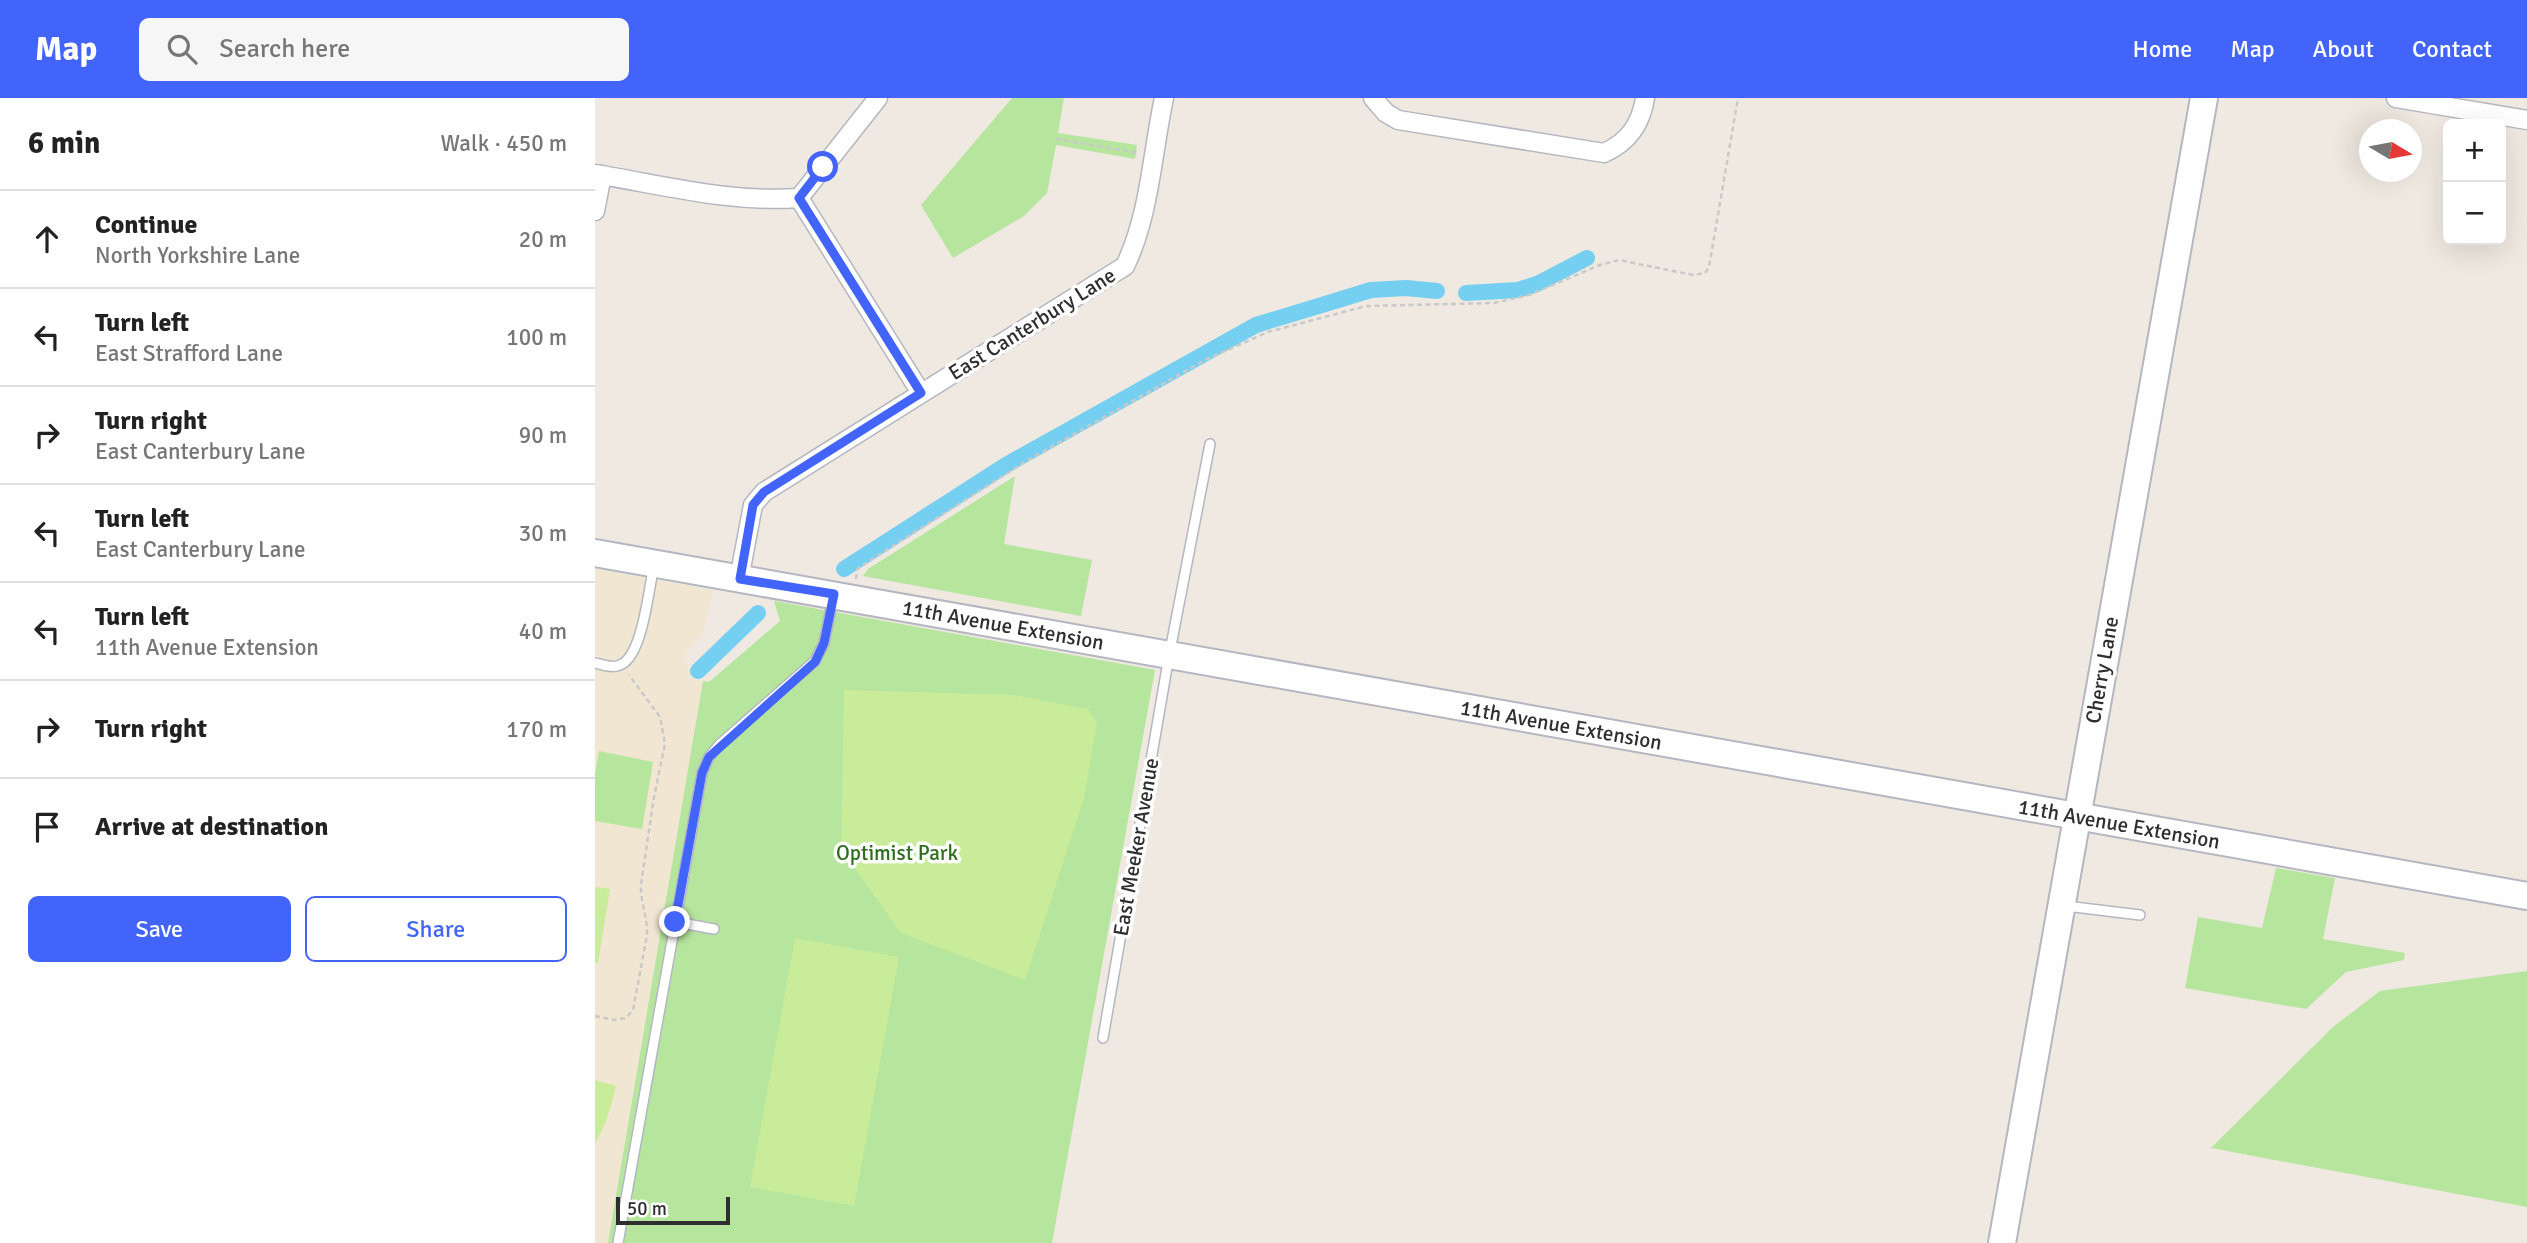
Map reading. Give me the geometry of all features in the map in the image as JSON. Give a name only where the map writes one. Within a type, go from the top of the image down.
[{"type":"street","points":[[595,211],[599,174],[721,197],[771,200],[799,198],[879,98]]},
{"type":"street","name":"East Canterbury Lane","points":[[740,579],[753,505],[764,492],[1125,266],[1135,246],[1164,98]]},
{"type":"street","points":[[1373,98],[1398,120],[1604,153],[1618,147],[1634,131],[1643,113],[1645,98]]},
{"type":"street","name":"Cherry Lane","points":[[2002,1243],[2204,98]]},
{"type":"street","points":[[2396,98],[2527,120]]},
{"type":"street","points":[[799,198],[921,393]]},
{"type":"street","name":"11th Avenue Extension","points":[[595,553],[2527,896]]},
{"type":"lane","name":"East Meeker Avenue","points":[[1103,1038],[1168,656],[1210,444]]},
{"type":"lane","points":[[595,663],[613,667],[622,665],[636,648],[654,563]]},
{"type":"lane","points":[[618,1243],[702,773],[709,757],[815,662],[843,596]]},
{"type":"lane","points":[[2060,905],[2140,915]]},
{"type":"lane","points":[[675,922],[714,929]]},
{"type":"path","points":[[843,596],[857,569],[1028,460],[1205,360],[1268,332],[1366,306],[1494,303],[1529,295],[1600,265],[1619,260],[1693,275],[1705,273],[1709,267],[1738,98]]},
{"type":"path","points":[[1056,139],[1153,156]]},
{"type":"path","points":[[595,1016],[614,1020],[626,1018],[633,1010],[647,935],[640,898],[641,884],[665,744],[660,717],[622,665]]},
{"type":"shaded area","points":[[595,569],[713,590],[703,633],[684,655],[692,679],[703,681],[608,1243],[595,1243]]},
{"type":"green space","points":[[1012,98],[1064,98],[1058,133],[1137,145],[1135,159],[1056,145],[1047,193],[1024,216],[953,258],[921,205]]},
{"type":"green space","points":[[1015,476],[1004,544],[1092,560],[1081,616],[863,576],[868,569]]},
{"type":"green space","name":"Optimist Park","points":[[774,601],[1155,670],[1052,1243],[608,1243],[703,681],[709,682],[780,621]]},
{"type":"green space","points":[[844,690],[1013,695],[1088,709],[1097,722],[1084,798],[1025,980],[901,933],[841,849]]},
{"type":"green space","points":[[599,751],[653,762],[642,829],[595,821],[595,774]]},
{"type":"green space","points":[[2276,868],[2335,878],[2323,939],[2405,953],[2404,960],[2346,972],[2306,1009],[2185,988],[2198,917],[2262,928]]},
{"type":"green space","points":[[595,887],[610,889],[598,963],[595,963]]},
{"type":"green space","points":[[795,938],[899,957],[854,1206],[750,1187]]},
{"type":"green space","points":[[2527,971],[2527,1207],[2211,1148],[2333,1027],[2380,991]]},
{"type":"green space","points":[[595,1080],[616,1086],[608,1116],[595,1143]]},
{"type":"waterway","points":[[1466,293],[1518,290],[1537,284],[1587,258]]},
{"type":"waterway","points":[[844,569],[1006,465],[1256,325],[1371,290],[1406,288],[1437,291]]},
{"type":"waterway","points":[[698,671],[758,613]]},
{"type":"route","points":[[675,922],[702,773],[709,757],[720,744],[815,662],[824,643],[834,594],[740,579],[753,505],[764,492],[921,393],[799,198],[823,167]]}]
